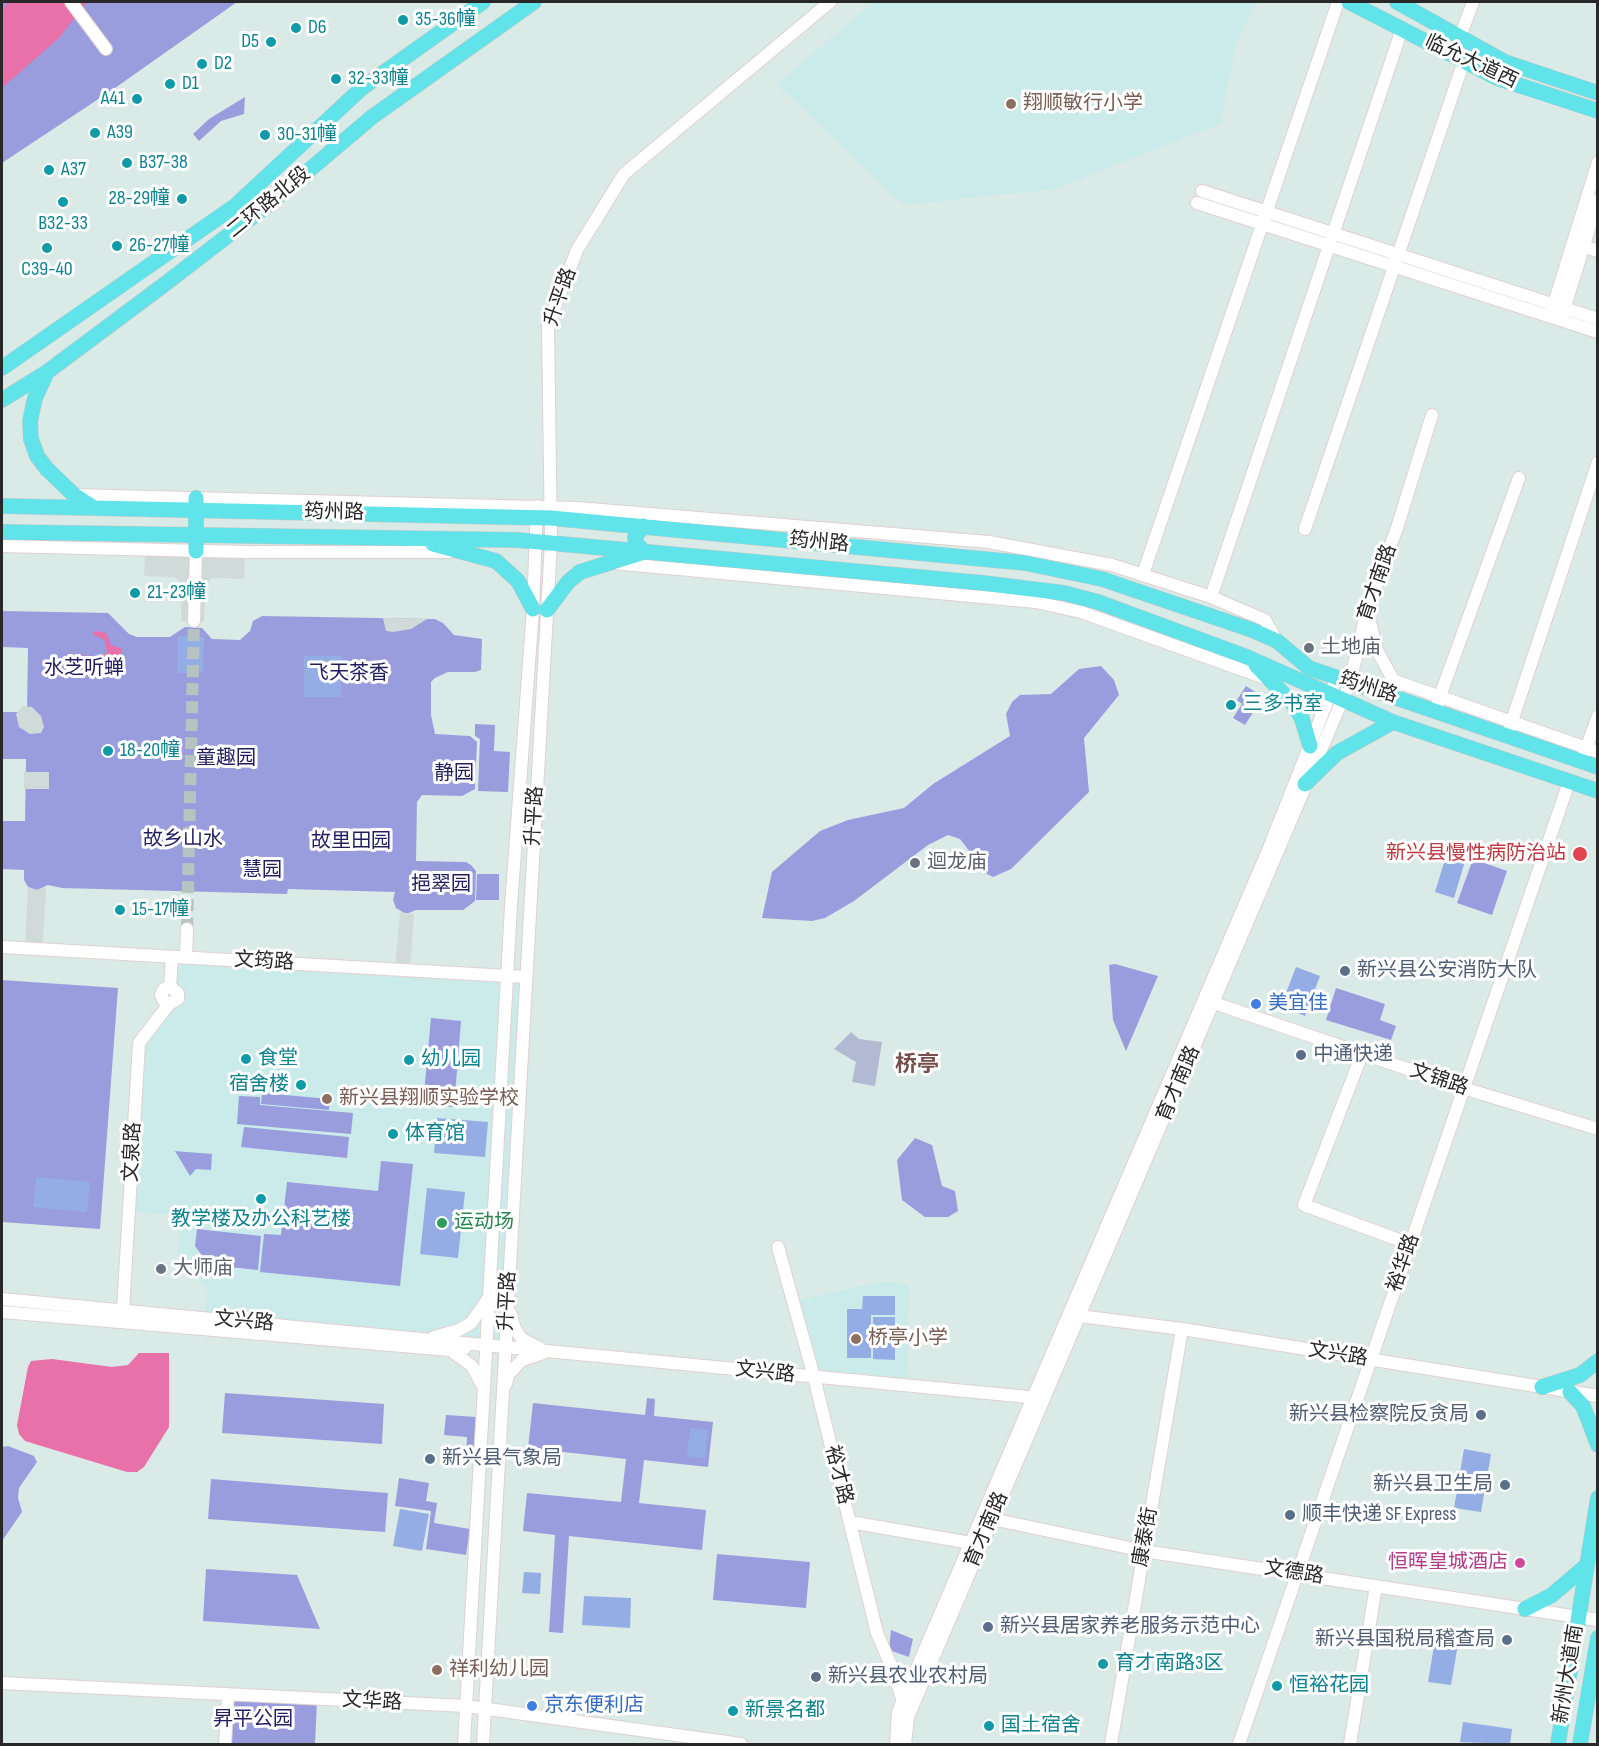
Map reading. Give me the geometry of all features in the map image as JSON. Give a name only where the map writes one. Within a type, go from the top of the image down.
[{"type":"main road","name":"二环路北段","points":[[2,368],[235,206],[362,88],[483,2]]},
{"type":"main road","name":"二环路北段","points":[[2,400],[47,372],[270,204],[372,117],[534,2]]},
{"type":"main road","name":"临允大道西","points":[[1349,2],[1497,78],[1598,111]]},
{"type":"main road","name":"临允大道西","points":[[1400,2],[1505,62],[1598,93]]},
{"type":"main road","points":[[145,270],[161,287]]},
{"type":"main road","points":[[47,372],[34,398],[30,421],[31,439],[42,462],[74,495],[94,508]]},
{"type":"main road","points":[[196,504],[196,543]]},
{"type":"main road","name":"筠州路","points":[[2,506],[94,508],[196,504],[544,512],[643,526],[1015,562],[1064,569],[1123,586],[1277,641],[1309,668],[1343,680],[1406,700],[1438,704],[1589,754],[1598,767]]},
{"type":"main road","points":[[415,539],[496,561],[508,570],[540,610],[580,572],[644,552],[636,543],[635,537],[643,526]]},
{"type":"main road","name":"筠州路","points":[[2,532],[196,543],[415,539],[544,543],[972,581],[1064,593],[1098,602],[1247,657],[1394,722],[1598,791]]},
{"type":"main road","points":[[1247,657],[1294,705],[1302,719],[1310,746]]},
{"type":"main road","points":[[1305,784],[1337,753],[1394,722],[1392,707],[1396,702],[1406,700]]},
{"type":"main road","points":[[1542,1387],[1580,1375],[1598,1361]]},
{"type":"main road","points":[[1570,1392],[1583,1406],[1598,1445]]},
{"type":"main road","name":"新州大道南","points":[[1558,1744],[1598,1498]]},
{"type":"main road","points":[[1525,1608],[1552,1595],[1587,1565]]},
{"type":"main road","name":"新州大道南","points":[[1580,1744],[1598,1638]]},
{"type":"street","points":[[71,2],[106,49]]},
{"type":"street","name":"升平路","points":[[483,1744],[526,977],[544,543],[548,325],[577,250],[624,174],[830,2]]},
{"type":"street","points":[[1143,574],[1338,2]]},
{"type":"street","points":[[1460,37],[1473,2]]},
{"type":"street","points":[[1211,597],[1402,29]]},
{"type":"street","points":[[1305,529],[1464,61]]},
{"type":"street","points":[[1557,313],[1578,245],[1598,162]]},
{"type":"street","points":[[1200,197],[1557,313],[1598,332]]},
{"type":"street","points":[[1578,245],[1598,200]]},
{"type":"street","points":[[1578,245],[1598,251]]},
{"type":"street","points":[[1557,313],[1598,319]]},
{"type":"street","name":"育才南路","points":[[905,1744],[908,1717],[992,1520],[1038,1398],[1310,746],[1343,680],[1397,528],[1432,415]]},
{"type":"street","points":[[1509,729],[1598,462]]},
{"type":"street","points":[[1392,680],[1438,704],[1519,478]]},
{"type":"street","points":[[74,495],[196,504]]},
{"type":"street","points":[[544,512],[989,542],[1112,565],[1211,597],[1265,620],[1277,641]]},
{"type":"street","points":[[2,546],[196,543],[458,552]]},
{"type":"street","points":[[194,621],[196,543]]},
{"type":"street","points":[[612,563],[1036,602],[1081,612],[1273,681]]},
{"type":"street","name":"升平路","points":[[464,1744],[507,976],[540,610]]},
{"type":"street","points":[[1367,610],[1374,642],[1392,680],[1406,700]]},
{"type":"street","name":"育才南路","points":[[896,1744],[898,1712],[971,1543],[1079,1316],[1214,1003],[1305,784],[1336,696]]},
{"type":"street","points":[[1589,754],[1598,716]]},
{"type":"street","name":"裕华路","points":[[1239,1744],[1569,782]]},
{"type":"street","points":[[186,957],[187,929]]},
{"type":"street","name":"文筠路","points":[[2,947],[526,977]]},
{"type":"street","name":"文泉路","points":[[123,1310],[139,1043],[170,1004],[176,1002],[178,996],[176,990],[170,987],[172,957]]},
{"type":"street","name":"文锦路","points":[[1214,1003],[1463,1088],[1598,1129]]},
{"type":"street","points":[[1362,1054],[1304,1205],[1410,1244]]},
{"type":"street","name":"裕才路","points":[[778,1247],[814,1377],[877,1633],[893,1670],[903,1702]]},
{"type":"street","points":[[423,1339],[459,1330],[471,1323],[489,1298]]},
{"type":"street","name":"文兴路","points":[[2,1299],[123,1310],[215,1325],[450,1350],[486,1345]]},
{"type":"street","points":[[508,1303],[515,1329],[522,1339],[550,1352]]},
{"type":"street","name":"文兴路","points":[[2,1312],[423,1339],[1038,1398]]},
{"type":"street","name":"文兴路","points":[[1079,1316],[1182,1329],[1598,1396]]},
{"type":"street","name":"康泰街","points":[[1111,1744],[1182,1329]]},
{"type":"street","points":[[450,1350],[472,1366],[481,1380],[484,1391]]},
{"type":"street","points":[[503,1397],[508,1375],[514,1367],[522,1360],[550,1352]]},
{"type":"street","name":"文德路","points":[[992,1520],[1144,1551],[1598,1620]]},
{"type":"street","points":[[850,1522],[971,1543]]},
{"type":"street","points":[[1350,1744],[1376,1586]]},
{"type":"street","name":"文华路","points":[[2,1683],[466,1706],[741,1744]]},
{"type":"street","points":[[225,1744],[228,1694]]},
{"type":"shaded area","points":[[8,2],[87,2],[59,38],[2,88],[2,10]]},
{"type":"shaded area","name":"翔顺敏行小学","points":[[874,2],[1257,2],[1236,43],[1220,124],[1054,189],[903,205],[777,84]]},
{"type":"shaded area","points":[[145,550],[245,552],[244,579],[212,578],[205,585],[204,622],[181,621],[182,584],[175,577],[144,576]]},
{"type":"shaded area","points":[[383,618],[427,619],[411,629],[393,632],[386,631]]},
{"type":"shaded area","points":[[95,631],[106,633],[111,645],[122,649],[122,655],[104,660],[98,666],[86,663],[84,655],[94,657],[107,652],[105,640],[92,634]]},
{"type":"shaded area","points":[[178,636],[204,637],[203,673],[177,673]]},
{"type":"shaded area","points":[[304,656],[342,656],[341,697],[304,697]]},
{"type":"shaded area","points":[[22,706],[32,707],[41,716],[44,727],[41,733],[30,734],[19,727],[16,714]]},
{"type":"shaded area","points":[[24,772],[49,772],[49,789],[24,789]]},
{"type":"shaded area","points":[[1446,856],[1465,861],[1454,898],[1435,892]]},
{"type":"shaded area","points":[[28,887],[36,890],[45,888],[46,892],[42,949],[25,949]]},
{"type":"shaded area","points":[[400,912],[414,914],[410,970],[395,969]]},
{"type":"shaded area","name":"新兴县翔顺实验学校","points":[[172,957],[526,977],[505,1347],[204,1318],[208,1290],[177,1255],[179,1215],[129,1212],[139,1043],[169,1004]]},
{"type":"shaded area","points":[[1296,967],[1320,976],[1305,1016],[1281,1006]]},
{"type":"shaded area","points":[[851,1032],[859,1039],[882,1042],[875,1086],[852,1082],[856,1062],[834,1049]]},
{"type":"shaded area","points":[[437,1118],[488,1122],[485,1157],[434,1153]]},
{"type":"shaded area","points":[[36,1177],[90,1182],[87,1212],[33,1207]]},
{"type":"shaded area","name":"运动场","points":[[427,1188],[465,1192],[458,1258],[420,1254]]},
{"type":"shaded area","name":"桥亭小学","points":[[885,1281],[909,1285],[907,1387],[814,1377],[793,1301]]},
{"type":"shaded area","points":[[863,1296],[895,1296],[895,1315],[871,1315],[871,1358],[847,1358],[847,1309],[862,1309]]},
{"type":"shaded area","points":[[873,1317],[895,1317],[895,1360],[873,1359]]},
{"type":"shaded area","points":[[139,1353],[169,1353],[169,1427],[144,1467],[137,1472],[127,1472],[25,1441],[19,1434],[17,1425],[31,1361],[52,1359],[112,1367],[128,1365]]},
{"type":"shaded area","points":[[690,1428],[708,1430],[705,1458],[687,1456]]},
{"type":"shaded area","points":[[1464,1449],[1491,1454],[1481,1512],[1454,1508]]},
{"type":"shaded area","points":[[400,1509],[429,1514],[422,1551],[393,1546]]},
{"type":"shaded area","points":[[524,1572],[541,1573],[540,1594],[522,1593]]},
{"type":"shaded area","points":[[584,1596],[631,1598],[630,1628],[582,1625]]},
{"type":"shaded area","points":[[1435,1640],[1458,1644],[1451,1685],[1428,1682]]},
{"type":"shaded area","points":[[1463,1722],[1512,1729],[1510,1744],[1460,1742]]},
{"type":"green space","points":[[2,2],[237,2],[115,88],[2,163]]},
{"type":"green space","points":[[245,97],[244,114],[221,121],[199,141],[193,134],[209,119]]},
{"type":"green space","points":[[2,611],[108,613],[129,634],[137,637],[170,637],[185,627],[202,628],[212,639],[240,640],[250,631],[253,621],[262,616],[435,619],[443,623],[454,635],[482,639],[481,670],[448,672],[431,682],[431,715],[435,734],[470,736],[477,742],[475,789],[462,796],[422,795],[417,802],[416,861],[466,862],[471,865],[476,871],[475,901],[463,910],[416,910],[406,914],[396,908],[393,900],[395,892],[288,889],[287,894],[62,888],[48,885],[37,890],[28,887],[24,880],[24,870],[2,869],[2,821],[25,821],[26,759],[2,759],[2,712],[27,712],[28,648],[2,647]]},
{"type":"green space","points":[[1101,666],[1114,680],[1119,695],[1084,738],[1089,792],[1011,869],[993,877],[987,874],[960,839],[948,835],[928,845],[854,901],[825,918],[812,921],[762,918],[772,872],[820,831],[848,820],[904,808],[933,784],[1010,736],[1006,714],[1012,702],[1020,695],[1051,694],[1079,669]]},
{"type":"green space","points":[[1246,686],[1263,697],[1245,725],[1233,718],[1242,704],[1237,700]]},
{"type":"green space","points":[[475,724],[495,725],[494,751],[510,752],[508,792],[478,791],[480,739],[475,736]]},
{"type":"green space","points":[[1473,859],[1507,871],[1492,915],[1457,903]]},
{"type":"green space","points":[[477,874],[499,874],[499,900],[476,900]]},
{"type":"green space","points":[[1115,964],[1158,976],[1126,1051],[1113,1020],[1109,965]]},
{"type":"green space","points":[[2,980],[118,988],[100,1229],[2,1222]]},
{"type":"green space","points":[[1336,988],[1385,1004],[1380,1020],[1396,1026],[1391,1040],[1326,1020]]},
{"type":"green space","points":[[431,1018],[461,1021],[454,1107],[423,1104]]},
{"type":"green space","points":[[262,1093],[330,1099],[329,1110],[261,1104]]},
{"type":"green space","points":[[239,1096],[260,1097],[260,1105],[353,1113],[351,1134],[237,1124]]},
{"type":"green space","points":[[244,1127],[349,1137],[347,1158],[241,1147]]},
{"type":"green space","points":[[915,1138],[932,1145],[942,1186],[955,1191],[958,1211],[948,1217],[925,1217],[902,1200],[897,1160]]},
{"type":"green space","points":[[175,1151],[212,1154],[211,1170],[196,1169],[190,1176]]},
{"type":"green space","points":[[381,1161],[413,1164],[400,1286],[260,1272],[264,1234],[281,1235],[287,1182],[378,1191]]},
{"type":"green space","points":[[197,1229],[261,1236],[258,1270],[209,1265],[195,1246]]},
{"type":"green space","points":[[225,1393],[384,1404],[382,1444],[222,1433]]},
{"type":"green space","points":[[647,1398],[655,1399],[654,1416],[713,1422],[708,1467],[644,1460],[639,1503],[706,1510],[702,1550],[569,1536],[563,1633],[549,1632],[555,1535],[523,1531],[527,1493],[621,1502],[626,1459],[528,1448],[533,1403],[645,1415]]},
{"type":"green space","points":[[446,1415],[476,1417],[473,1460],[466,1459],[467,1437],[444,1435]]},
{"type":"green space","points":[[8,1446],[34,1456],[37,1462],[19,1488],[18,1498],[22,1512],[2,1541],[2,1447]]},
{"type":"green space","points":[[399,1478],[429,1483],[426,1501],[437,1503],[434,1523],[470,1529],[466,1555],[426,1549],[431,1511],[395,1506]]},
{"type":"green space","points":[[211,1479],[388,1493],[385,1532],[208,1519]]},
{"type":"green space","points":[[717,1554],[810,1562],[806,1608],[713,1600]]},
{"type":"green space","points":[[206,1569],[297,1575],[320,1629],[203,1621]]},
{"type":"green space","points":[[891,1630],[913,1639],[909,1657],[889,1650]]},
{"type":"green space","name":"昇平公园","points":[[228,1694],[317,1699],[315,1744],[225,1744]]},
{"type":"tunnel","points":[[187,929],[194,621]]},
{"type":"place","name":"35-36幢","points":[[403,20]]},
{"type":"place","name":"D6","points":[[296,28]]},
{"type":"place","name":"D5","points":[[271,42]]},
{"type":"place","name":"D2","points":[[202,64]]},
{"type":"place","name":"32-33幢","points":[[336,79]]},
{"type":"place","name":"D1","points":[[170,84]]},
{"type":"place","name":"A41","points":[[137,99]]},
{"type":"place","name":"翔顺敏行小学","points":[[1011,104]]},
{"type":"place","name":"A39","points":[[95,133]]},
{"type":"place","name":"30-31幢","points":[[265,135]]},
{"type":"place","name":"B37-38","points":[[127,163]]},
{"type":"place","name":"A37","points":[[49,170]]},
{"type":"place","name":"28-29幢","points":[[182,199]]},
{"type":"place","name":"B32-33","points":[[63,202]]},
{"type":"place","name":"26-27幢","points":[[117,246]]},
{"type":"place","name":"C39-40","points":[[47,248]]},
{"type":"place","name":"21-23幢","points":[[135,593]]},
{"type":"place","name":"土地庙","points":[[1309,648]]},
{"type":"place","name":"三多书室","points":[[1231,705]]},
{"type":"place","name":"18-20幢","points":[[108,751]]},
{"type":"place","name":"新兴县慢性病防治站","points":[[1580,854]]},
{"type":"place","name":"迴龙庙","points":[[915,863]]},
{"type":"place","name":"15-17幢","points":[[120,910]]},
{"type":"place","name":"新兴县公安消防大队","points":[[1345,971]]},
{"type":"place","name":"美宜佳","points":[[1256,1004]]},
{"type":"place","name":"中通快递","points":[[1301,1055]]},
{"type":"place","name":"食堂","points":[[246,1059]]},
{"type":"place","name":"幼儿园","points":[[409,1060]]},
{"type":"place","name":"宿舍楼","points":[[301,1085]]},
{"type":"place","name":"新兴县翔顺实验学校","points":[[327,1099]]},
{"type":"place","name":"体育馆","points":[[393,1134]]},
{"type":"place","name":"教学楼及办公科艺楼","points":[[261,1199]]},
{"type":"place","name":"运动场","points":[[442,1223]]},
{"type":"place","name":"大师庙","points":[[161,1269]]},
{"type":"place","name":"桥亭小学","points":[[856,1339]]},
{"type":"place","name":"新兴县检察院反贪局","points":[[1481,1415]]},
{"type":"place","name":"新兴县气象局","points":[[430,1459]]},
{"type":"place","name":"新兴县卫生局","points":[[1505,1485]]},
{"type":"place","name":"顺丰快递 SF Express","points":[[1290,1515]]},
{"type":"place","name":"恒晖皇城酒店","points":[[1520,1563]]},
{"type":"place","name":"新兴县居家养老服务示范中心","points":[[988,1627]]},
{"type":"place","name":"新兴县国税局稽查局","points":[[1507,1640]]},
{"type":"place","name":"育才南路3区","points":[[1103,1664]]},
{"type":"place","name":"祥利幼儿园","points":[[437,1670]]},
{"type":"place","name":"新兴县农业农村局","points":[[816,1677]]},
{"type":"place","name":"恒裕花园","points":[[1277,1686]]},
{"type":"place","name":"京东便利店","points":[[532,1706]]},
{"type":"place","name":"新景名都","points":[[733,1711]]},
{"type":"place","name":"国土宿舍","points":[[989,1726]]},
{"type":"district","name":"桥亭","points":[[917,1065]]},
{"type":"park label","name":"水芝听蝉","points":[[84,669]]},
{"type":"park label","name":"飞天茶香","points":[[349,674]]},
{"type":"park label","name":"童趣园","points":[[226,759]]},
{"type":"park label","name":"静园","points":[[454,774]]},
{"type":"park label","name":"故乡山水","points":[[183,840]]},
{"type":"park label","name":"故里田园","points":[[351,842]]},
{"type":"park label","name":"慧园","points":[[262,871]]},
{"type":"park label","name":"挹翠园","points":[[441,885]]}]
